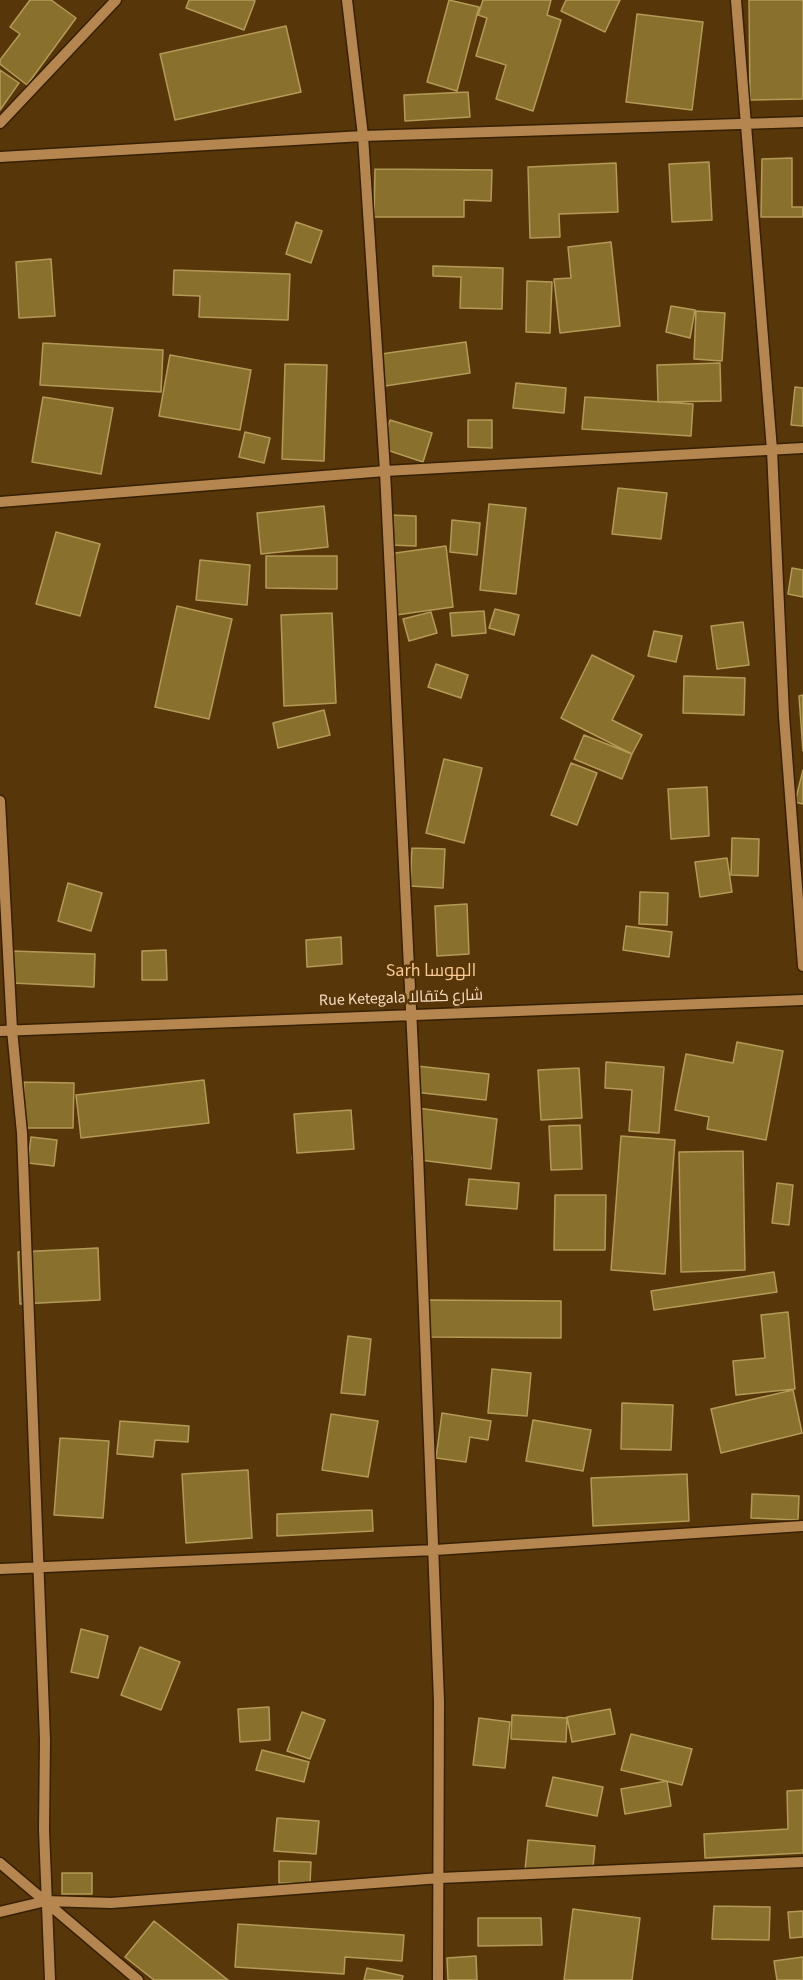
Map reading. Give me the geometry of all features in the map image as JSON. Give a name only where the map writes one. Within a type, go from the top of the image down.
[{"type":"street","points":[[0,123],[116,0]]},
{"type":"street","points":[[347,0],[363,136],[385,471],[435,1550],[440,1878],[438,1980]]},
{"type":"street","points":[[736,0],[772,450],[784,716],[803,966]]},
{"type":"street","points":[[0,158],[363,136],[803,122]]},
{"type":"street","points":[[0,502],[385,471],[803,448]]},
{"type":"street","points":[[0,801],[12,1030],[22,1132],[45,1740],[46,1901],[50,1980]]},
{"type":"street","name":"Rue Ketegala شارع كتقالا","points":[[0,1031],[410,1013],[803,1000]]},
{"type":"street","points":[[0,1569],[435,1550],[803,1526]]},
{"type":"street","points":[[0,1912],[46,1901],[111,1903],[440,1878],[803,1862]]},
{"type":"street","points":[[0,1863],[138,1980]]},
{"type":"building","points":[[30,0],[51,0],[76,18],[27,85],[0,64],[0,60],[20,34],[10,27]]},
{"type":"building","points":[[189,0],[255,1],[244,30],[186,8]]},
{"type":"building","points":[[449,0],[479,7],[457,91],[427,82]]},
{"type":"building","points":[[483,0],[551,0],[547,15],[561,20],[533,111],[496,99],[506,65],[476,56],[487,18],[478,15]]},
{"type":"building","points":[[566,0],[620,0],[605,32],[561,11]]},
{"type":"building","points":[[749,0],[803,0],[803,99],[750,100]]},
{"type":"building","points":[[637,14],[703,22],[692,110],[626,102]]},
{"type":"building","points":[[286,26],[301,92],[175,120],[160,54]]},
{"type":"building","points":[[0,70],[19,83],[0,110]]},
{"type":"building","points":[[468,92],[470,117],[405,121],[404,95]]},
{"type":"building","points":[[792,158],[792,207],[803,207],[803,217],[761,217],[762,159]]},
{"type":"building","points":[[709,162],[712,220],[672,222],[669,164]]},
{"type":"building","points":[[616,163],[618,212],[559,214],[560,237],[530,238],[528,167]]},
{"type":"building","points":[[375,169],[492,170],[491,201],[464,200],[464,217],[374,217]]},
{"type":"building","points":[[296,222],[322,231],[311,263],[286,254]]},
{"type":"building","points":[[611,242],[620,326],[560,333],[554,279],[571,278],[568,247]]},
{"type":"building","points":[[51,259],[55,316],[19,318],[16,262]]},
{"type":"building","points":[[433,266],[503,268],[502,309],[460,308],[461,277],[433,276]]},
{"type":"building","points":[[174,270],[290,274],[288,320],[199,317],[200,296],[173,295]]},
{"type":"building","points":[[527,281],[552,282],[550,333],[526,332]]},
{"type":"building","points":[[671,306],[695,310],[690,338],[666,332]]},
{"type":"building","points":[[696,311],[725,313],[722,361],[694,359]]},
{"type":"building","points":[[466,342],[470,373],[385,386],[381,354]]},
{"type":"building","points":[[43,343],[163,350],[161,392],[40,385]]},
{"type":"building","points":[[170,355],[251,370],[240,430],[159,416]]},
{"type":"building","points":[[720,363],[721,401],[658,402],[657,365]]},
{"type":"building","points":[[285,364],[327,365],[324,461],[282,459]]},
{"type":"building","points":[[516,383],[566,388],[564,413],[513,408]]},
{"type":"building","points":[[795,387],[803,388],[803,426],[791,425]]},
{"type":"building","points":[[43,397],[113,408],[101,474],[32,462]]},
{"type":"building","points":[[585,397],[693,404],[691,436],[582,429]]},
{"type":"building","points":[[390,420],[432,433],[423,462],[381,448]]},
{"type":"building","points":[[468,420],[492,420],[492,448],[468,447]]},
{"type":"building","points":[[245,432],[270,438],[264,463],[239,457]]},
{"type":"building","points":[[618,488],[667,493],[661,539],[612,534]]},
{"type":"building","points":[[489,504],[526,508],[516,594],[480,590]]},
{"type":"building","points":[[324,506],[328,547],[261,554],[257,513]]},
{"type":"building","points":[[390,515],[416,516],[416,546],[389,545]]},
{"type":"building","points":[[452,520],[480,523],[477,555],[450,552]]},
{"type":"building","points":[[56,532],[100,544],[80,616],[36,604]]},
{"type":"building","points":[[446,546],[453,607],[396,615],[388,554]]},
{"type":"building","points":[[266,556],[337,556],[337,589],[266,588]]},
{"type":"building","points":[[200,560],[250,565],[247,605],[196,600]]},
{"type":"building","points":[[792,568],[803,570],[803,597],[788,594]]},
{"type":"building","points":[[177,606],[232,619],[209,719],[155,707]]},
{"type":"building","points":[[495,609],[519,615],[514,635],[489,628]]},
{"type":"building","points":[[484,611],[486,633],[452,636],[450,613]]},
{"type":"building","points":[[431,612],[437,633],[409,641],[403,619]]},
{"type":"building","points":[[332,613],[336,703],[284,706],[281,615]]},
{"type":"building","points":[[743,622],[749,665],[717,669],[711,626]]},
{"type":"building","points":[[654,631],[682,636],[676,662],[648,656]]},
{"type":"building","points":[[592,655],[634,676],[612,720],[642,735],[632,754],[561,718]]},
{"type":"building","points":[[436,664],[468,675],[461,698],[428,687]]},
{"type":"building","points":[[684,676],[745,678],[744,715],[683,713]]},
{"type":"building","points":[[803,695],[803,751],[799,696]]},
{"type":"building","points":[[324,710],[330,735],[278,748],[273,723]]},
{"type":"building","points":[[584,735],[632,754],[622,779],[574,759]]},
{"type":"building","points":[[444,759],[482,768],[464,843],[426,833]]},
{"type":"building","points":[[571,763],[597,773],[577,825],[551,815]]},
{"type":"building","points":[[803,770],[803,804],[795,802]]},
{"type":"building","points":[[707,787],[709,836],[671,839],[668,789]]},
{"type":"building","points":[[732,838],[759,839],[758,876],[731,875]]},
{"type":"building","points":[[412,848],[445,849],[443,888],[410,886]]},
{"type":"building","points":[[727,858],[732,892],[700,897],[695,862]]},
{"type":"building","points":[[68,883],[102,893],[91,931],[58,921]]},
{"type":"building","points":[[640,892],[668,893],[667,925],[639,924]]},
{"type":"building","points":[[467,904],[469,954],[437,956],[435,906]]},
{"type":"building","points":[[626,926],[672,932],[669,957],[623,950]]},
{"type":"building","points":[[341,937],[342,964],[307,967],[306,940]]},
{"type":"building","points":[[166,950],[167,980],[142,980],[142,951]]},
{"type":"building","points":[[13,951],[95,954],[94,987],[12,983]]},
{"type":"building","points":[[737,1042],[783,1051],[766,1140],[707,1129],[709,1117],[675,1110],[686,1054],[733,1063]]},
{"type":"building","points":[[606,1062],[664,1067],[659,1133],[629,1131],[632,1090],[605,1088]]},
{"type":"building","points":[[417,1066],[489,1074],[486,1100],[414,1092]]},
{"type":"building","points":[[579,1068],[582,1118],[541,1120],[538,1070]]},
{"type":"building","points":[[204,1080],[209,1123],[81,1138],[76,1095]]},
{"type":"building","points":[[24,1082],[74,1083],[73,1128],[23,1128]]},
{"type":"building","points":[[418,1108],[497,1119],[491,1169],[412,1159]]},
{"type":"building","points":[[351,1110],[354,1149],[297,1153],[294,1114]]},
{"type":"building","points":[[580,1125],[582,1169],[551,1170],[549,1126]]},
{"type":"building","points":[[621,1136],[675,1140],[665,1274],[611,1270]]},
{"type":"building","points":[[31,1137],[57,1140],[54,1166],[28,1163]]},
{"type":"building","points":[[743,1151],[745,1270],[681,1272],[679,1152]]},
{"type":"building","points":[[469,1179],[519,1183],[517,1209],[466,1205]]},
{"type":"building","points":[[777,1183],[793,1185],[789,1225],[772,1223]]},
{"type":"building","points":[[555,1195],[606,1195],[605,1250],[554,1250]]},
{"type":"building","points":[[98,1248],[100,1300],[20,1304],[18,1252]]},
{"type":"building","points":[[774,1272],[777,1292],[654,1310],[651,1291]]},
{"type":"building","points":[[428,1300],[561,1301],[561,1338],[428,1337]]},
{"type":"building","points":[[788,1312],[795,1389],[736,1395],[733,1361],[765,1358],[761,1315]]},
{"type":"building","points":[[348,1336],[371,1339],[365,1395],[341,1393]]},
{"type":"building","points":[[492,1369],[531,1373],[527,1416],[488,1413]]},
{"type":"building","points":[[793,1390],[802,1433],[721,1453],[711,1409]]},
{"type":"building","points":[[622,1403],[673,1405],[671,1450],[621,1449]]},
{"type":"building","points":[[442,1413],[491,1421],[488,1440],[470,1437],[466,1462],[436,1458]]},
{"type":"building","points":[[331,1414],[378,1421],[368,1477],[322,1470]]},
{"type":"building","points":[[533,1420],[591,1430],[583,1471],[526,1461]]},
{"type":"building","points":[[120,1421],[189,1426],[188,1442],[155,1440],[153,1457],[117,1454]]},
{"type":"building","points":[[60,1438],[109,1441],[103,1518],[54,1515]]},
{"type":"building","points":[[248,1470],[252,1538],[186,1543],[182,1474]]},
{"type":"building","points":[[687,1474],[689,1521],[593,1526],[591,1478]]},
{"type":"building","points":[[752,1494],[799,1496],[798,1520],[751,1518]]},
{"type":"building","points":[[372,1510],[373,1531],[277,1536],[277,1514]]},
{"type":"building","points":[[81,1629],[108,1636],[98,1678],[71,1672]]},
{"type":"building","points":[[140,1647],[180,1662],[161,1710],[121,1695]]},
{"type":"building","points":[[269,1707],[270,1740],[240,1742],[238,1709]]},
{"type":"building","points":[[610,1709],[615,1734],[572,1742],[567,1717]]},
{"type":"building","points":[[302,1712],[325,1720],[310,1759],[287,1751]]},
{"type":"building","points":[[512,1715],[567,1718],[566,1742],[511,1739]]},
{"type":"building","points":[[479,1718],[510,1722],[505,1768],[473,1765]]},
{"type":"building","points":[[631,1734],[692,1749],[682,1785],[621,1770]]},
{"type":"building","points":[[262,1750],[309,1762],[304,1782],[256,1770]]},
{"type":"building","points":[[553,1777],[603,1787],[597,1816],[546,1806]]},
{"type":"building","points":[[667,1781],[671,1806],[625,1814],[621,1789]]},
{"type":"building","points":[[803,1790],[803,1853],[705,1858],[704,1834],[788,1829],[787,1791]]},
{"type":"building","points":[[277,1818],[319,1821],[316,1854],[274,1851]]},
{"type":"building","points":[[528,1840],[595,1846],[592,1877],[525,1870]]},
{"type":"building","points":[[279,1861],[311,1862],[310,1884],[279,1883]]},
{"type":"building","points":[[62,1873],[92,1873],[92,1894],[62,1894]]},
{"type":"building","points":[[714,1906],[770,1907],[769,1940],[712,1939]]},
{"type":"building","points":[[573,1909],[640,1918],[632,1980],[564,1980]]},
{"type":"building","points":[[803,1911],[803,1937],[790,1938],[788,1912]]},
{"type":"building","points":[[478,1918],[541,1918],[542,1945],[478,1946]]},
{"type":"building","points":[[154,1921],[228,1980],[154,1980],[125,1957]]},
{"type":"building","points":[[238,1924],[404,1935],[402,1961],[345,1957],[344,1974],[235,1967]]},
{"type":"building","points":[[476,1956],[477,1980],[448,1980],[447,1958]]},
{"type":"building","points":[[803,1957],[803,1980],[777,1980],[774,1961]]},
{"type":"building","points":[[367,1968],[403,1976],[402,1980],[364,1980]]},
{"type":"district","name":"Sarh الهوسا","points":[[431,972]]}]
